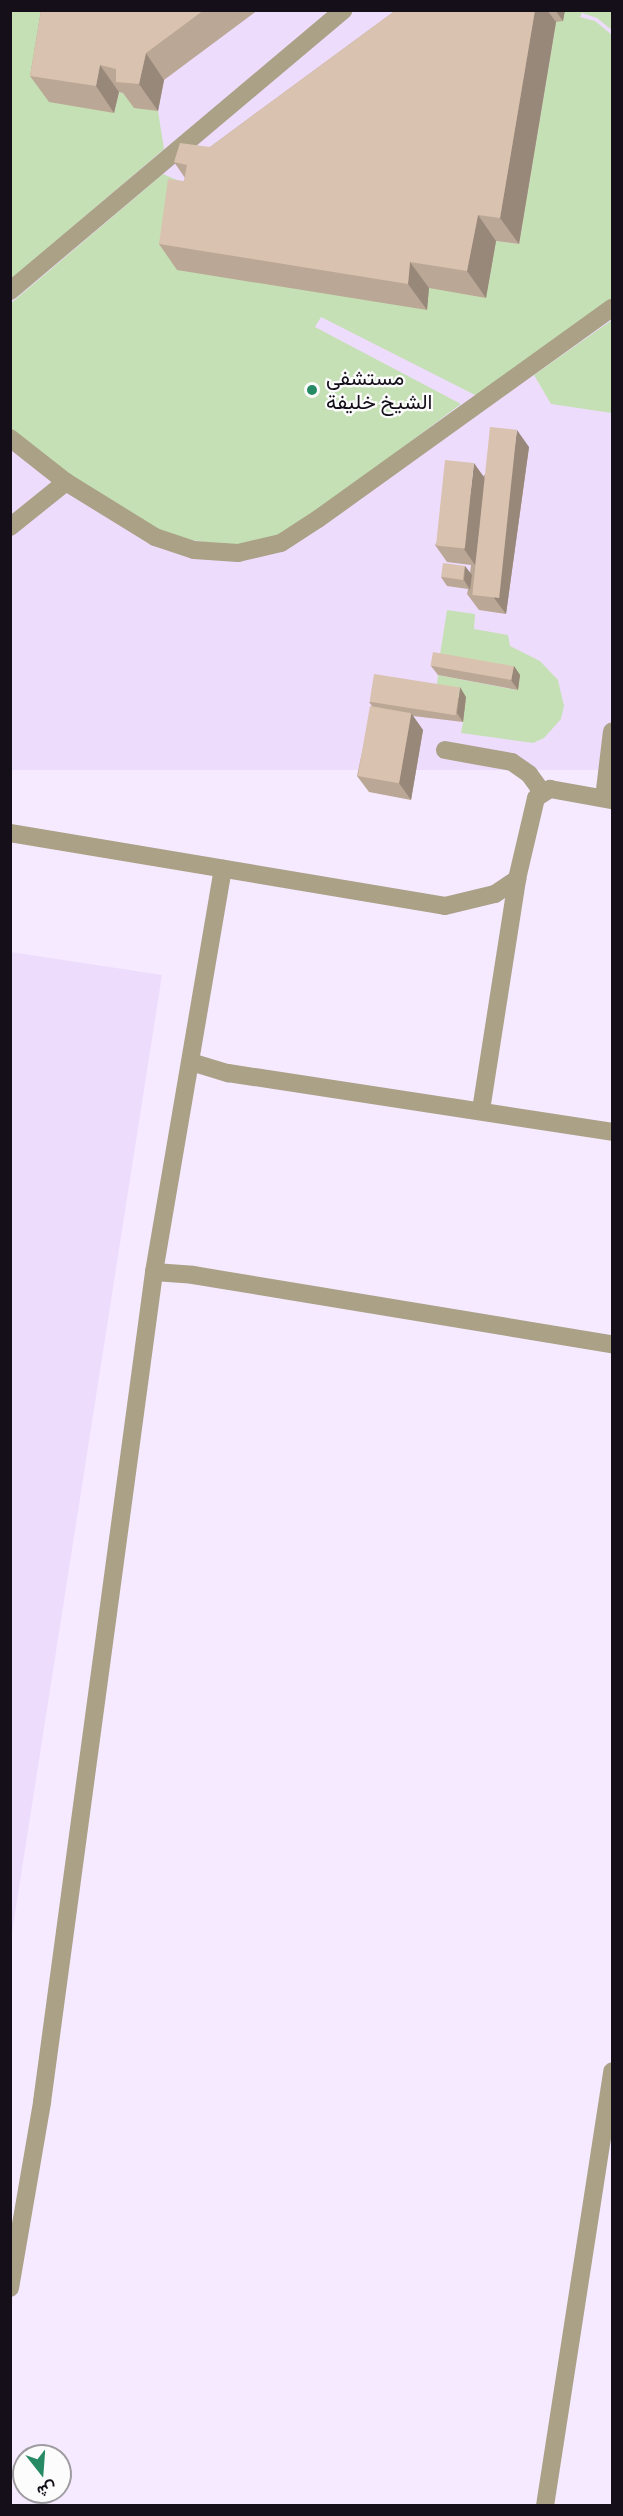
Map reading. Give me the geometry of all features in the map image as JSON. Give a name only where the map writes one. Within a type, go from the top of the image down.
[{"type":"street","points":[[10,291],[344,10]]},
{"type":"street","points":[[10,438],[66,482],[155,537],[194,550],[238,553],[281,543],[612,308]]},
{"type":"street","points":[[10,527],[66,482]]},
{"type":"street","points":[[481,1110],[517,879],[536,798],[542,792],[550,789],[608,799],[612,731]]},
{"type":"street","points":[[445,750],[512,762],[529,774],[542,792]]},
{"type":"street","points":[[10,833],[445,906],[495,894],[517,879]]},
{"type":"street","points":[[10,2288],[42,2102],[154,1272],[223,869]]},
{"type":"street","points":[[191,1062],[228,1073],[481,1110],[612,1132]]},
{"type":"street","points":[[154,1272],[194,1275],[612,1344]]},
{"type":"street","points":[[545,2505],[612,2071]]},
{"type":"shaded area","name":"مستشفى الشيخ خليفة","points":[[10,11],[612,11],[612,770],[10,770]]},
{"type":"shaded area","points":[[10,952],[162,975],[11,1939]]},
{"type":"green space","points":[[11,11],[64,11],[114,113],[119,92],[135,96],[158,111],[164,149],[11,279]]},
{"type":"green space","points":[[565,11],[612,11],[612,30],[597,18],[582,13],[580,17],[595,21],[612,35],[612,299],[477,396],[321,317],[315,327],[461,404],[312,515],[273,538],[232,547],[187,539],[149,526],[107,503],[11,430],[10,304],[163,174],[429,288],[496,241],[519,244],[556,22]]},
{"type":"green space","points":[[612,320],[612,413],[551,404],[534,375]]},
{"type":"green space","points":[[447,610],[475,614],[474,629],[508,635],[510,646],[540,661],[558,680],[564,706],[561,719],[544,738],[533,743],[461,733],[463,722],[436,692],[438,675],[517,690],[439,661]]},
{"type":"building","points":[[41,10],[204,10],[146,53],[139,84],[116,82],[116,69],[100,65],[96,86],[30,76]]},
{"type":"building","points":[[396,10],[535,10],[500,218],[478,215],[467,271],[410,262],[408,284],[159,244],[168,179],[184,181],[187,165],[174,162],[180,143],[210,147]]},
{"type":"building","points":[[490,427],[517,430],[499,598],[472,595]]},
{"type":"building","points":[[445,460],[474,463],[465,549],[436,546]]},
{"type":"building","points":[[443,563],[465,566],[463,580],[441,577]]},
{"type":"building","points":[[433,652],[514,666],[511,680],[431,666]]},
{"type":"building","points":[[374,674],[460,688],[456,715],[370,702]]},
{"type":"building","points":[[370,706],[411,713],[399,783],[358,776]]},
{"type":"place","name":"مستشفى الشيخ خليفة","points":[[312,390]]}]
